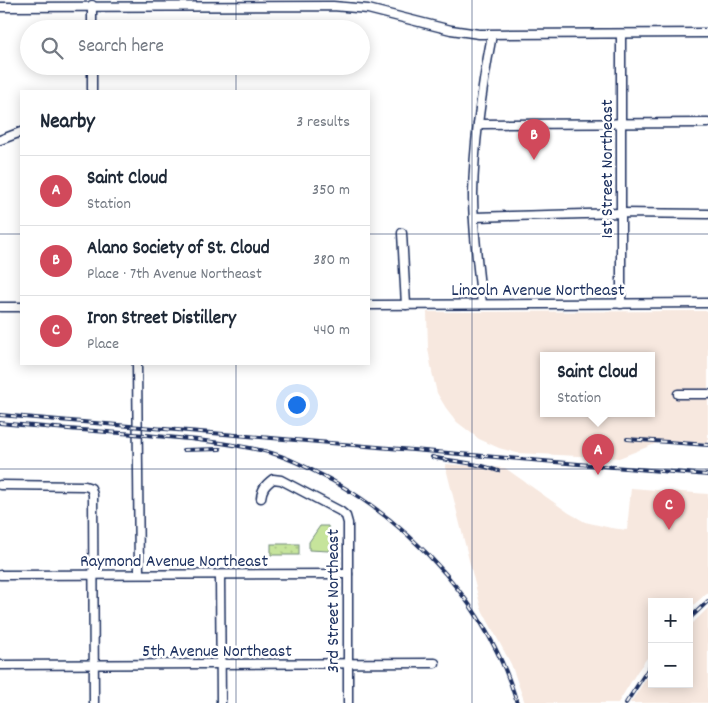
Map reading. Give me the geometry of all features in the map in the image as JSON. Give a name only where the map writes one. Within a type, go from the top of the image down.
[{"type":"street","points":[[92,5],[92,20]]},
{"type":"street","points":[[0,7],[92,5],[333,6],[368,9],[464,32],[492,34],[708,33]]},
{"type":"street","points":[[482,304],[474,217],[474,170],[484,78],[492,34]]},
{"type":"street","name":"1st Street Northeast","points":[[621,34],[621,304]]},
{"type":"street","points":[[92,75],[92,90]]},
{"type":"street","points":[[478,124],[708,123]]},
{"type":"street","points":[[0,140],[20,132]]},
{"type":"street","points":[[474,217],[621,213],[708,214]]},
{"type":"street","points":[[402,233],[406,305]]},
{"type":"street","name":"Lincoln Avenue Northeast","points":[[370,305],[708,303]]},
{"type":"street","points":[[0,307],[20,306]]},
{"type":"street","points":[[137,365],[138,574]]},
{"type":"street","points":[[678,394],[708,394]]},
{"type":"street","name":"3rd Street Northeast","points":[[261,498],[262,489],[266,483],[272,479],[282,480],[346,516],[348,523],[348,703]]},
{"type":"street","points":[[0,485],[84,486],[91,488],[93,495],[94,703]]},
{"type":"street","name":"Raymond Avenue Northeast","points":[[0,575],[138,574],[220,576],[348,574]]},
{"type":"street","points":[[220,576],[221,703]]},
{"type":"street","name":"5th Avenue Northeast","points":[[0,666],[435,663]]},
{"type":"shaded area","points":[[708,311],[708,443],[665,440],[619,458],[517,453],[499,448],[479,439],[457,422],[446,408],[437,393],[428,348],[427,312]]},
{"type":"shaded area","points":[[445,464],[505,468],[585,522],[627,530],[631,488],[708,494],[708,592],[693,605],[693,598],[648,598],[648,657],[618,703],[525,703],[511,664],[481,608]]},
{"type":"shaded area","points":[[708,608],[708,703],[630,703],[648,676],[648,688],[693,688],[693,623]]},
{"type":"green space","points":[[320,526],[328,526],[332,547],[329,551],[309,550],[309,542]]},
{"type":"green space","points":[[271,544],[299,544],[299,555],[271,555]]},
{"type":"railway","points":[[0,415],[708,475]]},
{"type":"railway","points":[[0,423],[228,444],[264,451],[282,457],[333,481],[364,500],[393,523],[421,547],[446,574],[469,604],[488,635],[504,668],[517,703]]},
{"type":"railway","points":[[627,439],[708,445]]},
{"type":"railway","points":[[183,450],[220,449]]},
{"type":"railway","points":[[432,457],[473,464],[498,471]]},
{"type":"railway","points":[[693,615],[708,601]]},
{"type":"railway","points":[[626,703],[648,669]]},
{"type":"place","name":"Alano Society of St. Cloud","points":[[534,160]]},
{"type":"place","name":"Saint Cloud","points":[[598,475]]},
{"type":"place","name":"Iron Street Distillery","points":[[669,530]]}]
